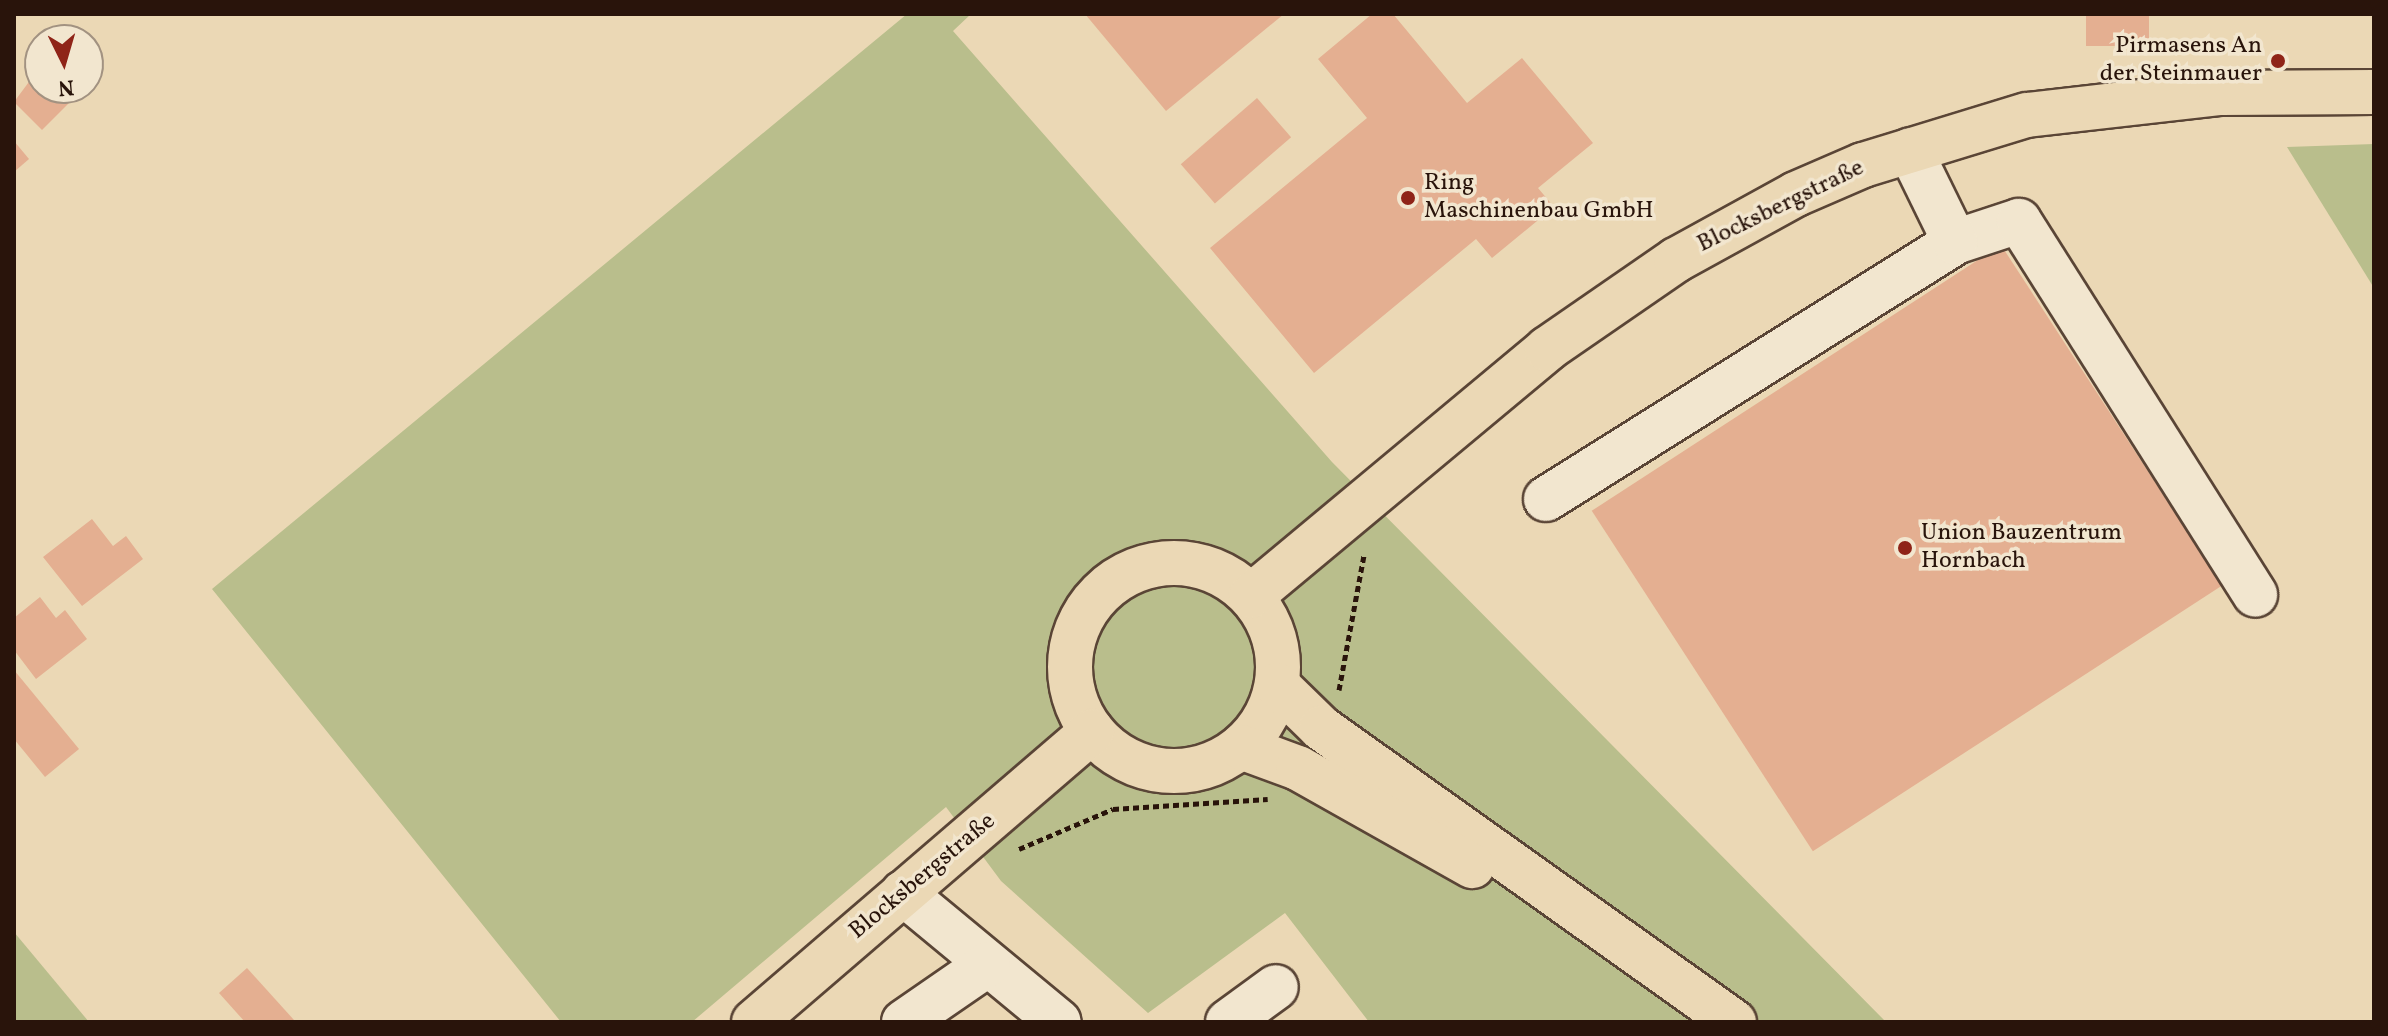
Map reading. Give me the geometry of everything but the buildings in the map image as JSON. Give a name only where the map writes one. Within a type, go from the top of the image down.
[{"type":"main road","name":"Blocksbergstraße","points":[[1251,596],[1547,349],[1676,260],[1796,194],[1910,150],[2027,115],[2221,93],[2374,92]]},
{"type":"main road","points":[[1189,563],[1223,574],[1251,596],[1275,643],[1277,685],[1264,719],[1241,747],[1191,769],[1163,770],[1112,750],[1092,731],[1075,699],[1070,665],[1076,630],[1103,592],[1154,564],[1189,563]]},
{"type":"main road","points":[[1277,685],[1321,728],[1734,1022]]},
{"type":"main road","name":"Blocksbergstraße","points":[[754,1022],[1092,731]]},
{"type":"main road","points":[[1241,747],[1298,768],[1673,980]]},
{"type":"lane","points":[[1910,150],[1955,242]]},
{"type":"lane","points":[[1546,499],[1955,242],[2019,221],[2255,595]]},
{"type":"lane","points":[[903,893],[1059,1022]]},
{"type":"lane","points":[[904,1022],[988,964]]},
{"type":"lane","points":[[1228,1022],[1276,987]]},
{"type":"green space","points":[[907,14],[971,14],[953,31],[1332,462],[1886,1022],[1369,1022],[1285,913],[1148,1013],[1001,881],[946,807],[692,1022],[561,1022],[212,589]]},
{"type":"green space","points":[[2374,144],[2374,288],[2287,147]]},
{"type":"green space","points":[[14,932],[89,1022],[14,1022]]},
{"type":"place","name":"Pirmasens An der Steinmauer","points":[[2278,61]]},
{"type":"place","name":"Ring Maschinenbau GmbH","points":[[1408,198]]},
{"type":"place","name":"Union Bauzentrum Hornbach","points":[[1905,548]]}]
